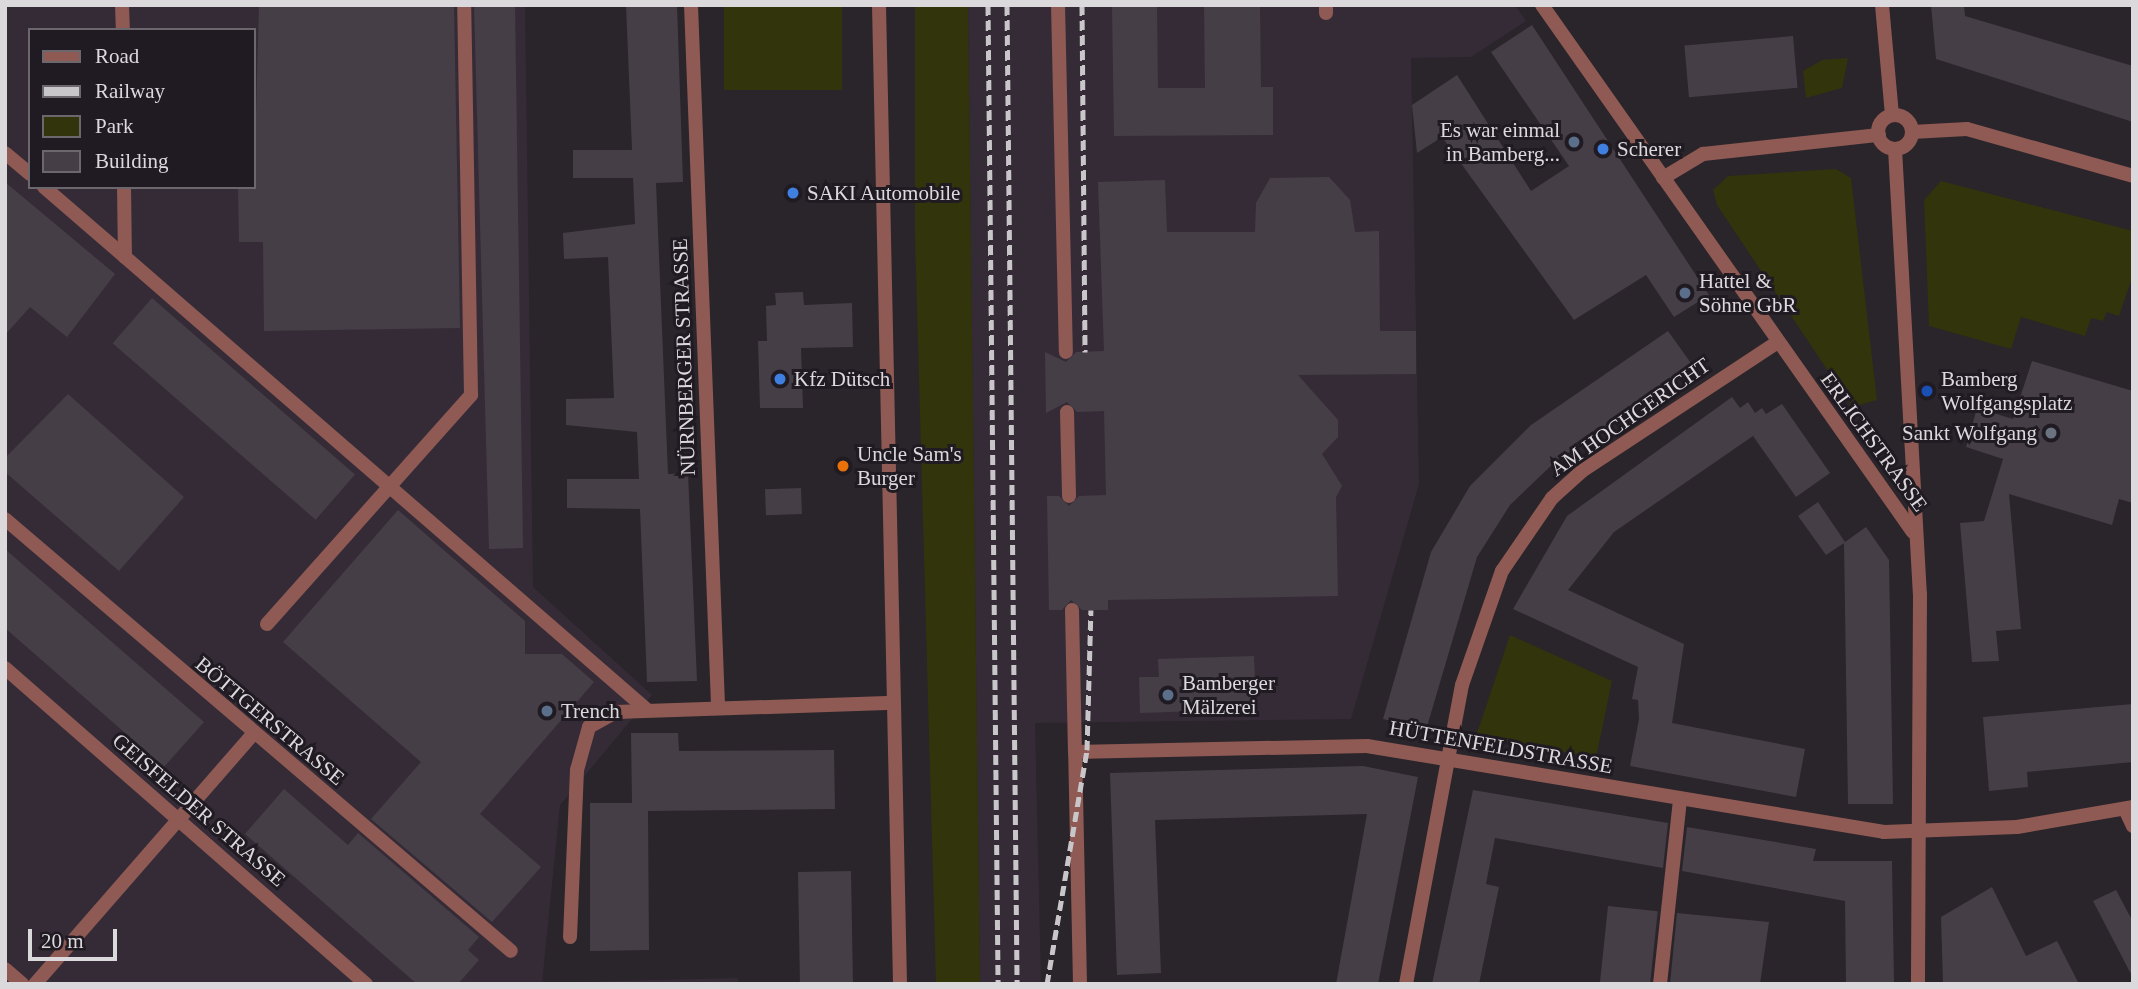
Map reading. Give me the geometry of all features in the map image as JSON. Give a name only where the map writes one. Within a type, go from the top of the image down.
[{"type":"street","points":[[122,5],[122,28]]},
{"type":"street","points":[[267,624],[471,394],[464,5]]},
{"type":"street","name":"NÜRNBERGER STRASSE","points":[[691,5],[718,706]]},
{"type":"street","points":[[879,5],[900,984]]},
{"type":"street","points":[[1058,5],[1066,352]]},
{"type":"street","name":"ERLICHSTRASSE","points":[[1542,5],[1776,343],[1914,533],[1922,709],[1917,830],[1918,984]]},
{"type":"street","points":[[1882,5],[1892,115]]},
{"type":"street","points":[[1879,135],[1881,122],[1892,115],[1906,119],[1912,132],[1907,144],[1895,149]]},
{"type":"street","points":[[1912,132],[1967,129],[2133,176]]},
{"type":"street","points":[[1663,178],[1703,154],[1879,135],[1895,149],[1914,533]]},
{"type":"street","points":[[5,153],[28,172]]},
{"type":"street","points":[[46,189],[647,710]]},
{"type":"street","points":[[124,189],[125,257]]},
{"type":"street","name":"AM HOCHGERICHT","points":[[1406,984],[1462,685],[1502,571],[1552,498],[1612,450],[1776,343]]},
{"type":"street","points":[[1068,412],[1069,496]]},
{"type":"street","name":"BÖTTGERSTRASSE","points":[[5,519],[252,735],[511,951]]},
{"type":"street","points":[[1072,610],[1080,984]]},
{"type":"street","name":"GEISFELDER STRASSE","points":[[5,668],[366,984]]},
{"type":"street","points":[[570,937],[577,770],[589,727],[616,712],[718,706],[894,703]]},
{"type":"street","points":[[35,984],[252,735]]},
{"type":"street","name":"HÜTTENFELDSTRASSE","points":[[1075,752],[1367,746],[1884,832],[2017,827],[2129,808]]},
{"type":"street","points":[[1660,984],[1680,799]]},
{"type":"street","points":[[2129,808],[2133,825]]},
{"type":"street","points":[[5,969],[22,984]]},
{"type":"shaded area","points":[[5,5],[525,5],[533,587],[652,695],[560,805],[542,983],[738,978],[738,984],[5,984]]},
{"type":"shaded area","points":[[968,5],[1515,5],[1526,21],[1471,57],[1411,58],[1419,484],[1351,719],[1035,723],[1041,984],[980,984]]},
{"type":"green space","points":[[724,5],[842,5],[842,90],[724,90]]},
{"type":"green space","points":[[915,5],[968,5],[980,984],[936,984],[915,237]]},
{"type":"green space","points":[[1848,58],[1842,88],[1806,98],[1803,71],[1822,60]]},
{"type":"green space","points":[[1836,169],[1851,178],[1877,400],[1852,407],[1717,205],[1713,190],[1728,176]]},
{"type":"green space","points":[[1941,181],[2133,231],[2133,275],[2119,316],[2107,312],[2103,321],[2091,318],[2085,336],[2021,317],[2011,349],[1929,326],[1924,200]]},
{"type":"green space","points":[[1510,635],[1612,681],[1596,758],[1476,736]]},
{"type":"building","points":[[454,5],[460,328],[264,331],[263,242],[239,242],[238,189],[256,189],[259,6]]},
{"type":"building","points":[[474,5],[515,5],[523,548],[489,549]]},
{"type":"building","points":[[626,5],[677,5],[683,182],[656,183],[668,474],[688,473],[697,681],[647,682],[640,509],[567,508],[567,479],[639,479],[637,432],[566,425],[566,399],[614,398],[608,257],[564,259],[563,233],[635,224],[633,178],[573,178],[573,150],[632,150]]},
{"type":"building","points":[[1112,5],[1157,5],[1158,88],[1205,88],[1204,5],[1260,5],[1261,87],[1273,87],[1273,135],[1114,136]]},
{"type":"building","points":[[1931,5],[1964,5],[1965,16],[2133,66],[2133,122],[1936,59]]},
{"type":"building","points":[[1532,25],[1709,295],[1674,317],[1646,275],[1574,320],[1442,137],[1417,153],[1412,105],[1457,75],[1531,191],[1569,166],[1491,52]]},
{"type":"building","points":[[1793,36],[1798,88],[1689,97],[1684,45]]},
{"type":"building","points":[[1329,177],[1350,200],[1355,232],[1379,231],[1380,331],[1416,331],[1416,374],[1298,375],[1338,420],[1338,437],[1322,454],[1342,486],[1336,497],[1338,596],[1108,600],[1108,610],[1082,610],[1071,600],[1062,610],[1049,610],[1047,496],[1059,496],[1069,506],[1079,496],[1106,495],[1104,411],[1077,412],[1067,402],[1046,413],[1045,352],[1066,362],[1076,352],[1104,351],[1098,182],[1165,180],[1167,232],[1255,232],[1256,203],[1270,178]]},
{"type":"building","points":[[5,182],[115,274],[67,337],[30,307],[5,335]]},
{"type":"building","points":[[803,292],[804,305],[852,303],[853,347],[801,348],[803,408],[760,408],[758,341],[767,341],[766,306],[776,305],[775,293]]},
{"type":"building","points":[[152,298],[355,474],[316,520],[113,343]]},
{"type":"building","points":[[1668,331],[1693,366],[1555,462],[1510,505],[1477,557],[1426,730],[1383,719],[1431,552],[1470,486],[1531,425]]},
{"type":"building","name":"Sankt Wolfgang","points":[[2032,361],[2133,391],[2133,503],[2119,499],[2112,525],[2009,494],[2021,629],[1996,631],[1999,661],[1972,662],[1960,523],[1984,521],[2003,459],[1966,447],[1977,408],[2013,419]]},
{"type":"building","points":[[68,394],[184,497],[119,571],[5,472],[5,458]]},
{"type":"building","points":[[1732,397],[1740,408],[1748,402],[1755,413],[1762,408],[1766,414],[1782,404],[1830,473],[1796,497],[1753,436],[1614,532],[1568,590],[1684,644],[1672,723],[1805,749],[1796,797],[1630,766],[1639,719],[1638,700],[1632,699],[1638,667],[1513,609],[1567,516]]},
{"type":"building","points":[[801,488],[802,514],[766,515],[765,489]]},
{"type":"building","points":[[1818,502],[1845,542],[1866,527],[1889,560],[1893,804],[1848,804],[1844,543],[1826,555],[1798,516]]},
{"type":"building","points":[[398,510],[525,621],[525,654],[562,654],[594,682],[480,814],[541,867],[492,922],[371,819],[421,762],[283,642]]},
{"type":"building","points":[[5,549],[204,722],[164,767],[5,628]]},
{"type":"building","points":[[1254,656],[1256,709],[1140,713],[1139,677],[1159,677],[1158,659]]},
{"type":"building","points":[[2133,704],[2133,762],[2027,772],[2028,787],[1989,791],[1983,717]]},
{"type":"building","points":[[631,733],[678,733],[679,751],[834,750],[835,809],[648,811],[649,950],[590,951],[590,803],[632,803]]},
{"type":"building","points":[[1363,766],[1418,777],[1378,984],[1336,984],[1367,814],[1155,820],[1161,973],[1117,975],[1110,773]]},
{"type":"building","points":[[284,789],[348,845],[358,833],[479,937],[468,950],[479,960],[458,984],[417,984],[245,834]]},
{"type":"building","points":[[1473,790],[1668,823],[1663,868],[1495,838],[1486,884],[1499,887],[1479,984],[1432,984]]},
{"type":"building","points":[[1687,827],[1816,849],[1813,861],[1892,861],[1894,984],[1846,984],[1845,901],[1682,871]]},
{"type":"building","points":[[851,871],[853,984],[800,984],[798,872]]},
{"type":"building","points":[[1992,887],[2026,956],[2057,941],[2079,984],[1943,984],[1941,917]]},
{"type":"building","points":[[2116,890],[2133,922],[2133,978],[2093,901]]},
{"type":"building","points":[[1608,906],[1658,911],[1650,984],[1600,984]]},
{"type":"building","points":[[1677,913],[1769,922],[1760,984],[1670,984]]},
{"type":"railway","points":[[988,5],[998,984]]},
{"type":"railway","points":[[1007,5],[1017,984]]},
{"type":"railway","points":[[1082,5],[1085,352]]},
{"type":"railway","points":[[1047,984],[1087,750],[1091,610]]},
{"type":"place","name":"Es war einmal in Bamberg...","points":[[1574,142]]},
{"type":"place","name":"Scherer","points":[[1603,149]]},
{"type":"place","name":"SAKI Automobile","points":[[793,193]]},
{"type":"place","name":"Hattel & Söhne GbR","points":[[1685,293]]},
{"type":"place","name":"Kfz Dütsch","points":[[780,379]]},
{"type":"place","name":"Bamberg Wolfgangsplatz","points":[[1927,391]]},
{"type":"place","name":"Sankt Wolfgang","points":[[2051,433]]},
{"type":"place","name":"Uncle Sam's Burger","points":[[843,466]]},
{"type":"place","name":"Bamberger Mälzerei","points":[[1168,695]]},
{"type":"place","name":"Trench","points":[[547,711]]}]
